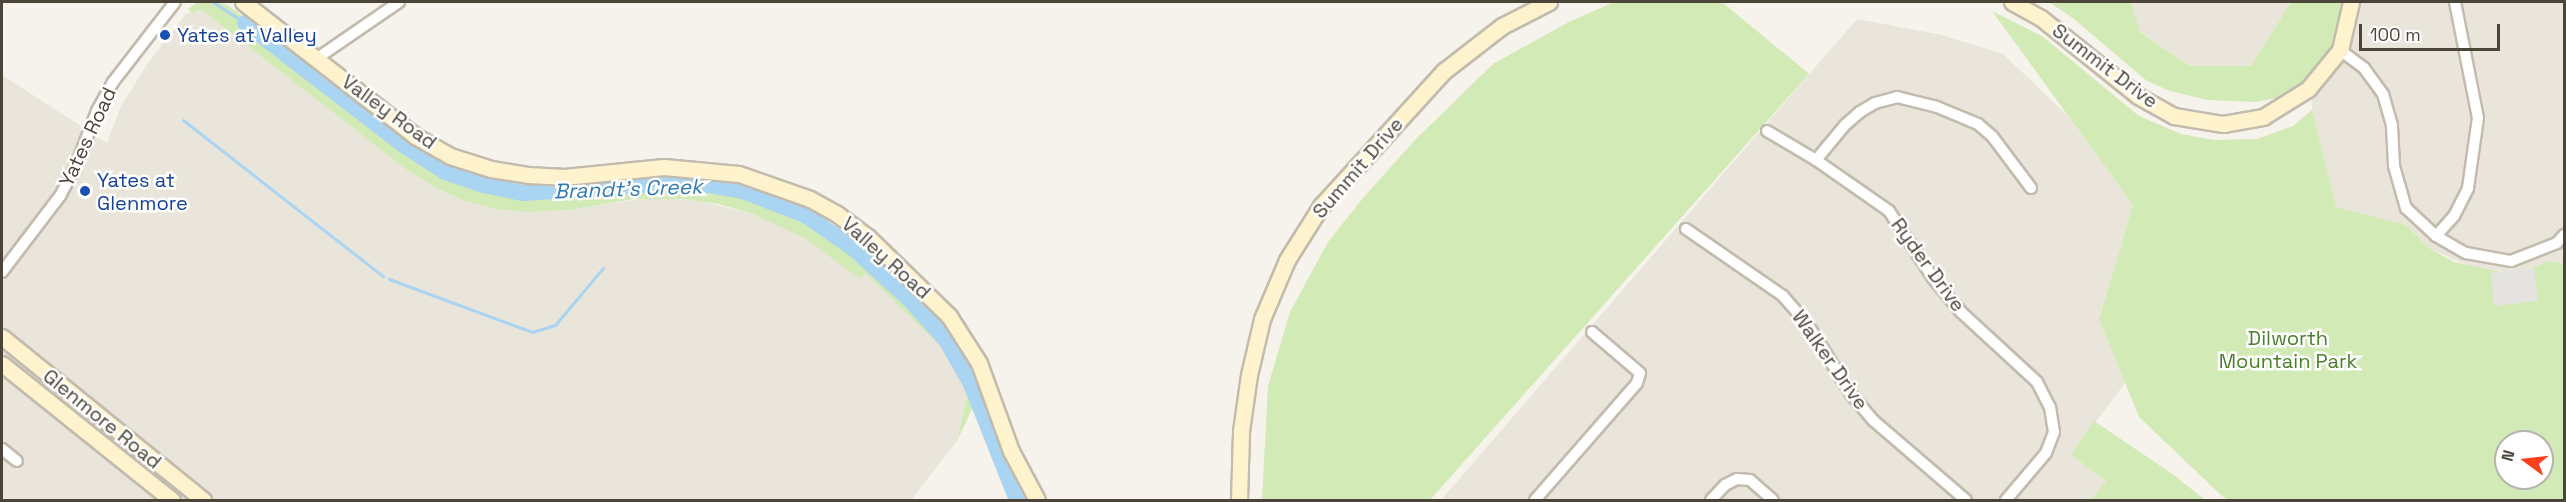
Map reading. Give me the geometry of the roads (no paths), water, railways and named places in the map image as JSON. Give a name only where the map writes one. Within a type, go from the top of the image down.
[{"type":"street","name":"Yates Road","points":[[2,272],[60,196],[75,168],[97,111],[113,82],[176,2]]},
{"type":"street","name":"Valley Road","points":[[243,2],[416,136],[450,156],[491,169],[528,175],[564,177],[664,167],[739,174],[801,195],[837,214],[868,237],[949,316],[980,363],[1011,451],[1037,501]]},
{"type":"street","points":[[316,59],[399,2]]},
{"type":"street","name":"Summit Drive","points":[[1239,501],[1241,431],[1249,375],[1262,319],[1287,260],[1321,207],[1444,72],[1502,26],[1549,2]]},
{"type":"street","name":"Summit Drive","points":[[2012,2],[2042,18],[2138,96],[2174,116],[2223,124],[2263,117],[2308,88],[2340,50],[2351,2]]},
{"type":"street","points":[[2436,236],[2454,216],[2468,188],[2478,118],[2455,2]]},
{"type":"street","points":[[2340,50],[2364,68],[2383,94],[2392,126],[2394,166],[2406,208],[2436,236],[2466,253],[2511,261],[2557,243],[2565,235]]},
{"type":"street","points":[[1816,160],[1845,124],[1860,111],[1897,96],[1936,107],[1978,124],[2010,157],[2031,188]]},
{"type":"street","name":"Ryder Drive","points":[[1767,131],[1816,160],[1888,211],[1933,278],[1961,312],[2037,382],[2050,407],[2054,432],[2046,453],[2006,501]]},
{"type":"street","name":"Walker Drive","points":[[1686,229],[1783,296],[1808,325],[1851,394],[1874,421],[1966,501]]},
{"type":"street","points":[[1534,501],[1637,383],[1640,373],[1592,332]]},
{"type":"street","name":"Glenmore Road","points":[[2,336],[203,501]]},
{"type":"street","name":"Glenmore Road","points":[[2,364],[172,501]]},
{"type":"street","points":[[2,449],[17,461]]},
{"type":"street","points":[[1711,501],[1725,485],[1737,479],[1750,480],[1773,501]]},
{"type":"waterway","name":"Brandt's Creek","points":[[213,2],[245,23]]},
{"type":"waterway","name":"Brandt's Creek","points":[[245,23],[402,144],[445,172],[483,185],[523,193],[673,183],[709,185],[743,191],[805,215],[853,248],[908,298],[946,340],[971,384],[1017,500]]},
{"type":"waterway","points":[[183,120],[383,276]]},
{"type":"waterway","points":[[389,279],[532,332],[555,325],[603,268]]},
{"type":"place","name":"Yates at Valley","points":[[165,35]]},
{"type":"place","name":"Yates at Glenmore","points":[[85,191]]},
{"type":"park label","name":"Dilworth Mountain Park","points":[[2288,350]]}]
